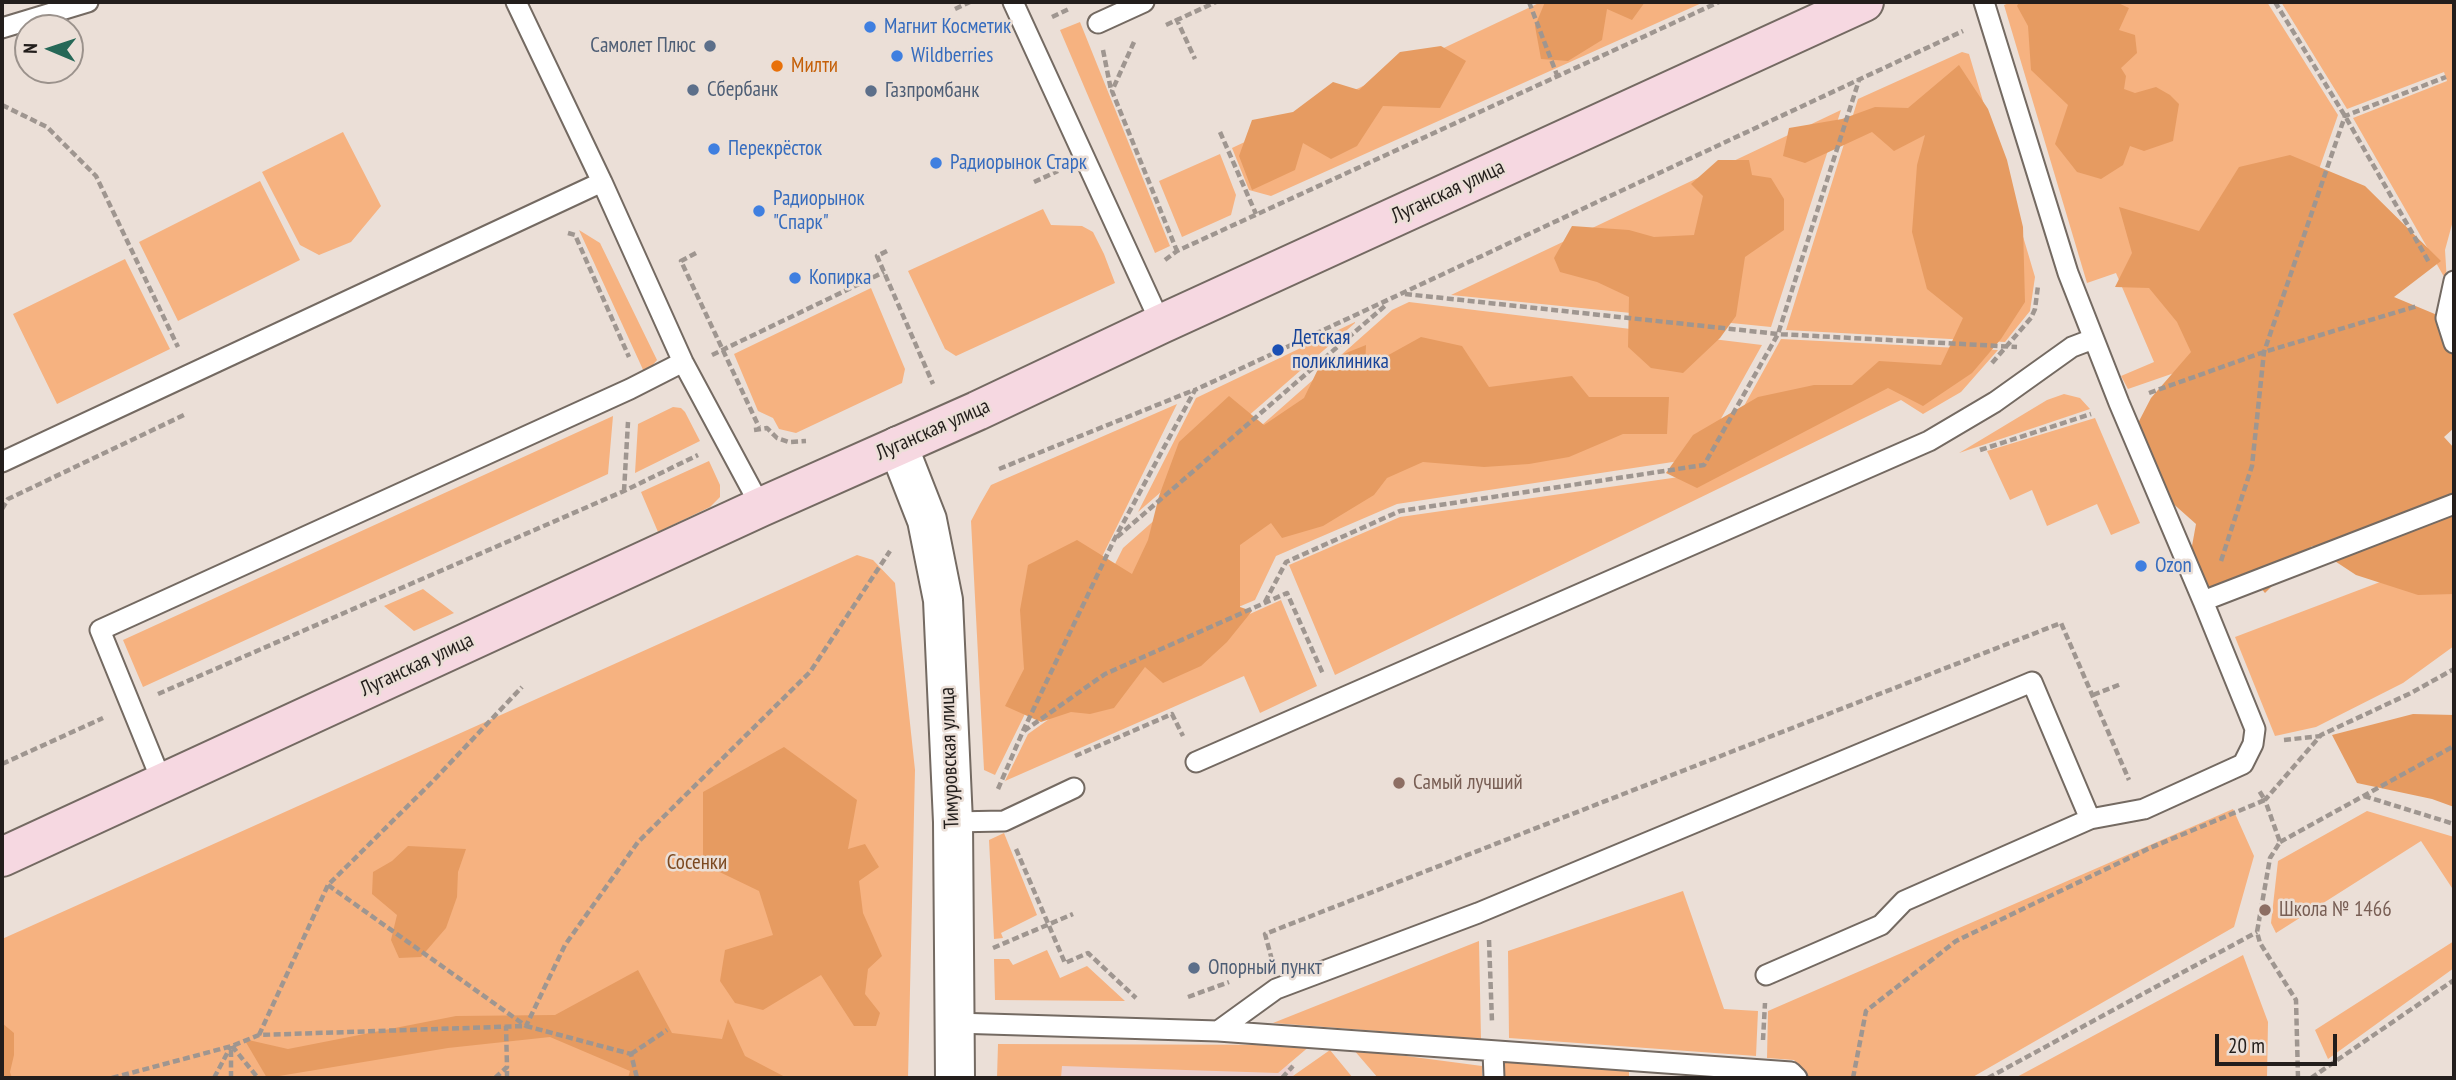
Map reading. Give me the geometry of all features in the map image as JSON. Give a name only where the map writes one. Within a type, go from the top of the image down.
[{"type":"main road","name":"Луганская улица","points":[[2,857],[1864,2]]},
{"type":"street","name":"Тимуровская улица","points":[[898,446],[927,520],[943,600],[953,822],[956,1078]]},
{"type":"lane","points":[[2,28],[88,2]]},
{"type":"lane","points":[[516,2],[602,182],[684,365],[761,507]]},
{"type":"lane","points":[[1013,2],[1161,324]]},
{"type":"lane","points":[[1098,23],[1144,2]]},
{"type":"lane","points":[[1766,975],[1881,925],[1904,901],[2090,819],[2144,809],[2243,764],[2253,744],[2255,729],[2206,600],[2119,403],[2067,273],[1986,6]]},
{"type":"lane","points":[[2,462],[602,182]]},
{"type":"lane","points":[[2452,289],[2445,318],[2454,343]]},
{"type":"lane","points":[[1196,762],[1929,441],[1995,402],[2072,347],[2093,339]]},
{"type":"lane","points":[[162,782],[100,630],[684,365]]},
{"type":"lane","points":[[2206,600],[2454,504]]},
{"type":"lane","points":[[1218,1031],[1276,989],[1478,913],[2032,682],[2090,819]]},
{"type":"lane","points":[[953,822],[1004,821],[1074,788]]},
{"type":"lane","points":[[954,1023],[1218,1031],[1791,1072],[1797,1078]]},
{"type":"lane","points":[[1493,1051],[1494,1078]]},
{"type":"path","points":[[955,9],[970,2]]},
{"type":"path","points":[[1156,30],[1216,2]]},
{"type":"path","points":[[1530,2],[1557,75]]},
{"type":"path","points":[[1141,283],[1177,251],[1719,2]]},
{"type":"path","points":[[1979,450],[2452,289],[2275,2]]},
{"type":"path","points":[[999,469],[1195,390],[1404,294],[1971,28],[1986,6]]},
{"type":"path","points":[[1049,18],[1074,7]]},
{"type":"path","points":[[1173,11],[1195,59]]},
{"type":"path","points":[[1135,40],[1112,91],[1177,251]]},
{"type":"path","points":[[2206,600],[2252,466],[2264,352],[2345,116],[2446,76]]},
{"type":"path","points":[[1265,602],[1286,562],[1400,511],[1704,466],[1778,334],[1860,79]]},
{"type":"path","points":[[2,105],[47,127],[96,176],[190,373]]},
{"type":"path","points":[[1220,132],[1256,214]]},
{"type":"path","points":[[1034,182],[1041,179]]},
{"type":"path","points":[[564,233],[575,234],[635,386],[624,491]]},
{"type":"path","points":[[887,251],[877,256],[933,384]]},
{"type":"path","points":[[695,253],[681,261],[758,427]]},
{"type":"path","points":[[684,365],[722,350],[884,272]]},
{"type":"path","points":[[1988,368],[2031,318],[2039,276]]},
{"type":"path","points":[[1404,294],[1778,334],[2005,348],[2072,347]]},
{"type":"path","points":[[145,300],[154,296]]},
{"type":"path","points":[[1114,540],[1392,299]]},
{"type":"path","points":[[921,389],[943,379]]},
{"type":"path","points":[[998,790],[1023,731],[1114,540],[1195,390]]},
{"type":"path","points":[[2,509],[8,499],[193,410]]},
{"type":"path","points":[[2,764],[131,705],[624,491],[758,427],[767,428],[777,438],[789,442],[805,442],[817,436]]},
{"type":"path","points":[[526,1026],[565,945],[638,842],[810,672],[890,551]]},
{"type":"path","points":[[1023,731],[1105,674],[1287,593],[1311,647]]},
{"type":"path","points":[[1853,1078],[1866,1011],[1956,941],[2150,848],[2264,800],[2322,736],[2454,669]]},
{"type":"path","points":[[2093,695],[2121,684]]},
{"type":"path","points":[[258,1035],[328,885],[434,780],[522,687]]},
{"type":"path","points":[[1072,757],[1172,713],[1196,762]]},
{"type":"path","points":[[2298,1078],[2296,1000],[2260,943],[2257,932],[2270,858],[2280,842],[2454,746]]},
{"type":"path","points":[[989,792],[1010,785]]},
{"type":"path","points":[[2363,795],[2454,824]]},
{"type":"path","points":[[2264,800],[2280,842]]},
{"type":"path","points":[[1004,821],[1065,963],[1088,953],[1170,1029]]},
{"type":"path","points":[[328,885],[526,1026]]},
{"type":"path","points":[[1004,943],[1073,914]]},
{"type":"path","points":[[1988,1078],[2257,932]]},
{"type":"path","points":[[1489,937],[1491,982]]},
{"type":"path","points":[[1761,1070],[1766,975]]},
{"type":"path","points":[[2311,1078],[2454,980]]},
{"type":"path","points":[[506,1026],[507,1078]]},
{"type":"path","points":[[112,1078],[232,1046],[258,1035],[526,1026],[631,1054],[667,1030]]},
{"type":"path","points":[[214,1078],[232,1046]]},
{"type":"path","points":[[231,1078],[232,1046]]},
{"type":"path","points":[[232,1046],[258,1078]]},
{"type":"path","points":[[631,1054],[637,1078]]},
{"type":"path","points":[[495,1078],[507,1067]]},
{"type":"shaded area","points":[[1545,2],[1645,2],[1632,20],[1607,9],[1602,40],[1568,61],[1541,59],[1535,26]]},
{"type":"shaded area","points":[[2019,2],[2116,2],[2129,8],[2119,30],[2135,35],[2137,53],[2121,68],[2126,76],[2124,89],[2135,93],[2156,87],[2179,104],[2173,141],[2144,151],[2130,146],[2123,165],[2101,179],[2077,172],[2055,144],[2068,105],[2031,70],[2028,26],[2017,6]]},
{"type":"shaded area","points":[[1441,46],[1466,61],[1440,108],[1383,106],[1357,146],[1331,159],[1303,143],[1295,170],[1252,190],[1239,156],[1252,120],[1293,112],[1333,82],[1359,90],[1400,52]]},
{"type":"shaded area","points":[[1959,65],[1988,109],[2007,160],[2023,227],[2025,302],[2001,339],[1972,373],[1923,406],[1888,388],[1697,488],[1666,473],[1693,435],[1758,397],[1814,385],[1852,385],[1879,361],[1941,365],[1963,318],[1927,289],[1912,232],[1917,165],[1925,135],[1894,151],[1872,132],[1805,163],[1783,156],[1789,128],[1842,119],[1875,107],[1908,108]]},
{"type":"shaded area","points":[[2290,155],[2365,186],[2441,261],[2394,297],[2454,322],[2454,428],[2444,437],[2454,448],[2454,594],[2418,595],[2356,575],[2312,546],[2265,593],[2249,574],[2231,599],[2202,584],[2190,557],[2196,524],[2169,500],[2137,425],[2151,398],[2191,352],[2177,322],[2149,288],[2115,287],[2132,253],[2119,207],[2199,231],[2239,167]]},
{"type":"shaded area","points":[[1718,160],[1749,160],[1752,175],[1771,178],[1784,199],[1784,230],[1745,257],[1736,316],[1720,338],[1683,373],[1651,368],[1628,347],[1629,297],[1597,282],[1560,272],[1554,258],[1572,226],[1629,230],[1654,237],[1694,235],[1703,196],[1691,184]]},
{"type":"shaded area","points":[[1421,337],[1462,346],[1489,387],[1572,376],[1589,397],[1669,397],[1667,434],[1623,434],[1569,457],[1529,464],[1484,467],[1423,462],[1387,478],[1374,495],[1323,526],[1282,538],[1271,523],[1240,545],[1240,607],[1252,611],[1227,642],[1201,666],[1163,683],[1145,667],[1114,708],[1090,714],[1071,712],[1041,722],[1005,706],[1024,669],[1020,610],[1028,565],[1077,540],[1132,574],[1148,540],[1159,496],[1179,442],[1229,396],[1264,425],[1304,398],[1321,363],[1366,345],[1365,368]]},
{"type":"shaded area","points":[[2413,714],[2454,715],[2454,807],[2432,799],[2357,783],[2332,735]]},
{"type":"shaded area","points":[[784,747],[857,800],[848,849],[865,844],[879,867],[859,881],[863,913],[882,956],[868,969],[865,994],[880,1013],[876,1026],[854,1026],[821,975],[763,1010],[735,1003],[720,981],[725,950],[773,935],[759,891],[703,864],[703,792]]},
{"type":"shaded area","points":[[408,846],[466,849],[458,872],[457,897],[446,928],[421,957],[399,958],[391,940],[397,915],[372,894],[373,872],[392,861]]},
{"type":"shaded area","points":[[638,970],[672,1033],[722,1039],[728,1019],[745,1056],[787,1078],[628,1078],[630,1071],[550,1037],[448,1048],[267,1078],[244,1039],[288,1049],[456,1016],[555,1015]]},
{"type":"shaded area","points":[[2,1023],[14,1033],[14,1055],[10,1072],[12,1078],[2,1078]]},
{"type":"shaded area","points":[[1052,1056],[1294,1065],[1293,1078],[1051,1078]]},
{"type":"green space","points":[[1541,2],[1704,2],[1271,196],[1249,190],[1232,148]]},
{"type":"green space","points":[[2011,2],[2267,2],[2338,115],[2258,344],[2128,389],[2121,376],[2154,362],[2116,273],[2087,283],[2004,5]]},
{"type":"green space","points":[[2281,2],[2454,2],[2454,217],[2445,250],[2447,282],[2353,118],[2447,81],[2444,72],[2347,109]]},
{"type":"green space","points":[[1080,22],[1170,246],[1155,253],[1060,30]]},
{"type":"green space","points":[[1962,52],[1969,54],[2035,277],[2030,311],[2005,342],[1786,330],[1858,99]]},
{"type":"green space","points":[[1841,110],[1771,327],[1451,295]]},
{"type":"green space","points":[[343,132],[381,206],[351,242],[319,255],[300,245],[262,172]]},
{"type":"green space","points":[[1220,154],[1236,195],[1231,215],[1182,237],[1159,181]]},
{"type":"green space","points":[[260,181],[300,260],[178,321],[139,242]]},
{"type":"green space","points":[[1043,209],[1051,225],[1082,226],[1093,232],[1115,283],[956,356],[945,349],[908,271]]},
{"type":"green space","points":[[579,230],[600,243],[657,360],[645,374]]},
{"type":"green space","points":[[125,259],[170,349],[57,404],[13,314]]},
{"type":"green space","points":[[871,288],[905,369],[902,383],[796,433],[779,429],[773,418],[758,411],[734,354]]},
{"type":"green space","points":[[1409,302],[1762,345],[1699,458],[1397,504],[1276,556],[1255,600],[1102,665],[1044,706],[1123,548],[1392,310]]},
{"type":"green space","points":[[1355,323],[1138,512],[1196,398]]},
{"type":"green space","points":[[1781,339],[1998,350],[1961,392],[1923,414],[1901,400],[1335,675],[1289,565],[1400,517],[1707,473]]},
{"type":"green space","points":[[2064,394],[2080,398],[2090,409],[1959,453],[2047,400]]},
{"type":"green space","points":[[1177,404],[995,775],[984,770],[971,521],[991,485]]},
{"type":"green space","points":[[673,407],[681,408],[685,412],[700,441],[635,473],[638,424]]},
{"type":"green space","points":[[613,416],[608,474],[143,687],[123,640]]},
{"type":"green space","points":[[2095,418],[2140,523],[2111,535],[2097,504],[2047,526],[2032,490],[2010,500],[1987,451]]},
{"type":"green space","points":[[709,461],[720,485],[720,497],[710,507],[658,532],[641,492]]},
{"type":"green space","points":[[2454,554],[2454,646],[2403,683],[2316,727],[2275,736],[2235,637]]},
{"type":"green space","name":"Сосенки","points":[[857,555],[873,560],[895,583],[915,770],[908,1078],[2,1078],[2,939]]},
{"type":"green space","points":[[423,589],[454,613],[414,631],[384,606]]},
{"type":"green space","points":[[1281,600],[1317,686],[1260,713],[1244,676],[1005,781],[1028,734],[1107,678]]},
{"type":"green space","points":[[2233,809],[2254,856],[2234,927],[1971,1078],[1808,1077],[1794,1060],[1767,1058],[1768,1011]]},
{"type":"green space","points":[[2367,811],[2454,837],[2454,891],[2421,841],[2276,933],[2271,923],[2278,861]]},
{"type":"green space","points":[[1004,833],[1037,915],[1001,933],[1003,938],[994,939],[989,840]]},
{"type":"green space","points":[[1683,891],[1724,1009],[1758,1011],[1756,1056],[1509,1038],[1508,951]]},
{"type":"green space","points":[[1479,941],[1481,1039],[1273,1023]]},
{"type":"green space","points":[[2454,941],[2454,968],[2328,1059],[2315,1030]]},
{"type":"green space","points":[[1047,950],[1060,978],[1087,966],[1125,1001],[995,1000],[994,959],[1009,959],[1013,965]]},
{"type":"green space","points":[[2243,955],[2268,1022],[2267,1078],[2015,1078]]},
{"type":"green space","points":[[998,1044],[1311,1045],[1278,1073],[1062,1066],[1061,1078],[997,1078]]},
{"type":"green space","points":[[1353,1049],[1482,1066],[1482,1078],[1378,1078]]},
{"type":"green space","points":[[1330,1050],[1353,1078],[1290,1078]]},
{"type":"green space","points":[[1500,1059],[1629,1067],[1629,1078],[1501,1078]]},
{"type":"place","name":"Магнит Косметик","points":[[870,27]]},
{"type":"place","name":"Самолет Плюс","points":[[710,46]]},
{"type":"place","name":"Wildberries","points":[[897,56]]},
{"type":"place","name":"Милти","points":[[777,66]]},
{"type":"place","name":"Сбербанк","points":[[693,90]]},
{"type":"place","name":"Газпромбанк","points":[[871,91]]},
{"type":"place","name":"Перекрёсток","points":[[714,149]]},
{"type":"place","name":"Радиорынок Старк","points":[[936,163]]},
{"type":"place","name":"Радиорынок \"Спарк\"","points":[[759,211]]},
{"type":"place","name":"Копирка","points":[[795,278]]},
{"type":"place","name":"Детская поликлиника","points":[[1278,350]]},
{"type":"place","name":"Ozon","points":[[2141,566]]},
{"type":"place","name":"Самый лучший","points":[[1399,783]]},
{"type":"place","name":"Школа № 1466","points":[[2265,910]]},
{"type":"place","name":"Опорный пункт","points":[[1194,968]]}]
